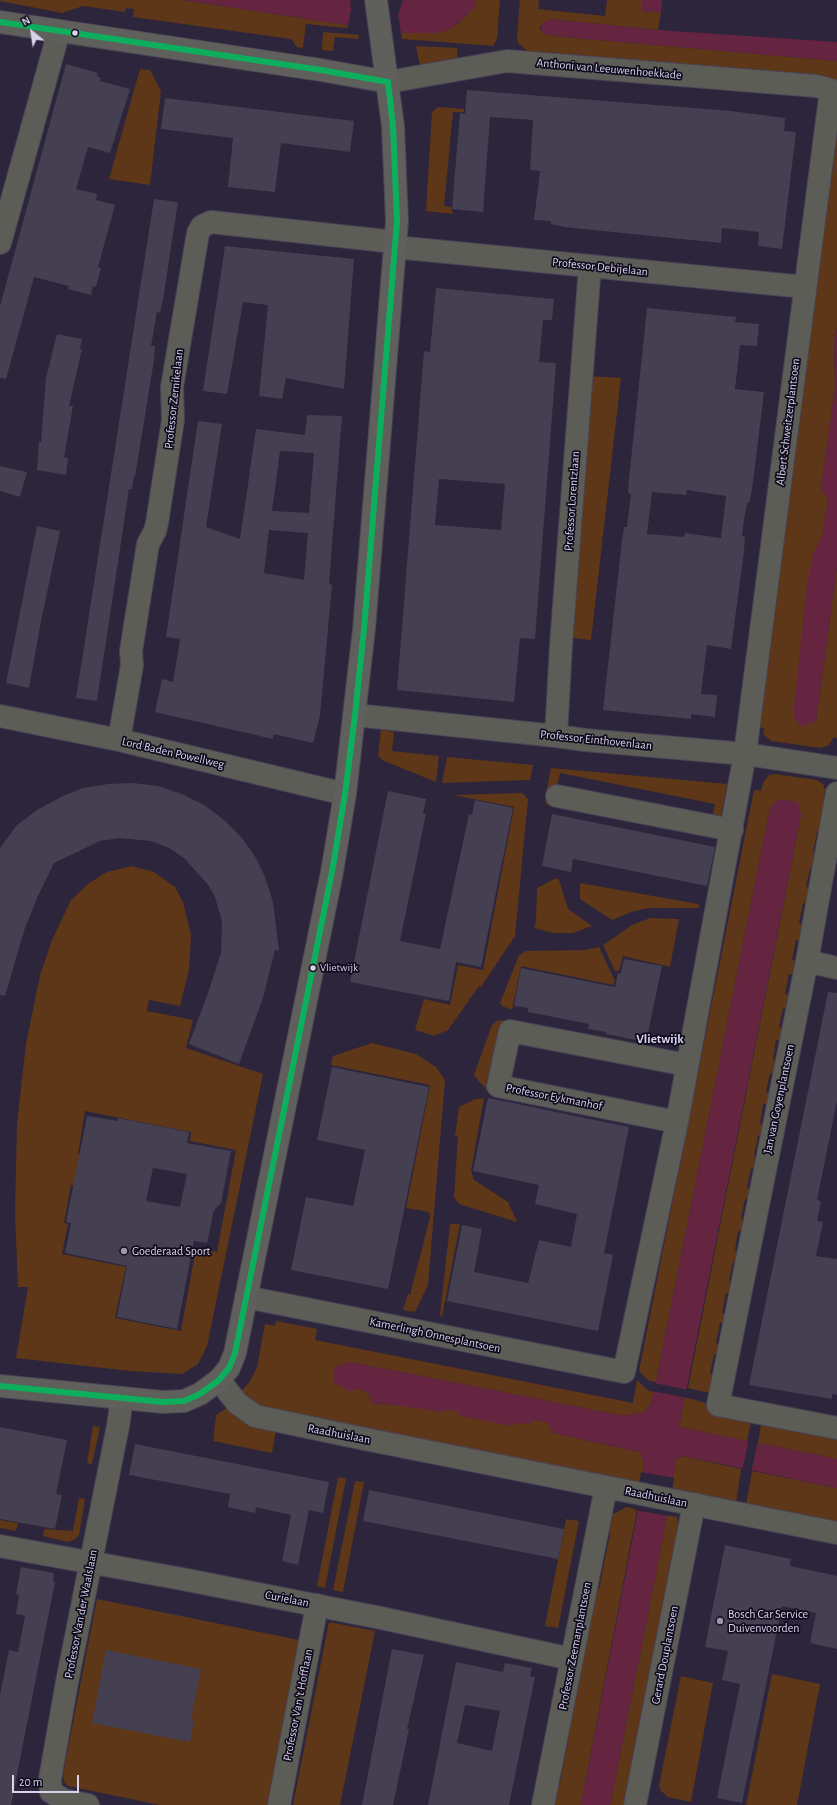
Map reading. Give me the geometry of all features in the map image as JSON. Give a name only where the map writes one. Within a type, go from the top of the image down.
[{"type":"street","points":[[0,1386],[163,1402],[184,1401],[200,1394],[219,1380],[229,1368],[235,1353],[331,879],[345,794],[364,629],[397,221],[396,177],[388,82],[376,0]]},
{"type":"street","points":[[0,22],[59,32],[146,43],[388,82]]},
{"type":"street","points":[[1,236],[59,32]]},
{"type":"street","name":"Anthoni van Leeuwenhoekkade","points":[[388,82],[507,61],[816,86],[831,90]]},
{"type":"street","name":"Albert Schweitzerplantsoen","points":[[745,754],[831,90]]},
{"type":"street","name":"Professor Zernikelaan","points":[[119,740],[132,665],[131,651],[148,544],[155,531],[173,420],[172,387],[198,233],[202,226],[211,222],[395,244]]},
{"type":"street","name":"Professor Debijelaan","points":[[395,244],[590,266],[806,287]]},
{"type":"street","name":"Professor Lorentzlaan","points":[[556,736],[561,645],[590,266]]},
{"type":"street","name":"Professor Einthovenlaan","points":[[354,715],[585,740],[745,754],[837,768]]},
{"type":"street","name":"Lord Baden Powellweg","points":[[0,716],[119,740],[345,794]]},
{"type":"street","points":[[677,1122],[745,754]]},
{"type":"street","name":"Jan van Goyenplantsoen","points":[[837,794],[807,961],[718,1404],[837,1428]]},
{"type":"street","points":[[557,796],[732,830]]},
{"type":"street","points":[[807,961],[837,968]]},
{"type":"street","name":"Professor Eykmanhof","points":[[677,1122],[498,1086],[510,1031],[687,1065]]},
{"type":"street","name":"Kamerlingh Onnesplantsoen","points":[[246,1297],[624,1372],[677,1122]]},
{"type":"street","name":"Raadhuislaan","points":[[219,1380],[237,1403],[255,1416],[355,1438],[631,1491],[837,1533]]},
{"type":"street","name":"Professor Van der Waalslaan","points":[[88,1805],[64,1800],[52,1792],[50,1779],[118,1426],[122,1398]]},
{"type":"street","name":"Professor Zeemanplantsoen","points":[[543,1805],[606,1487]]},
{"type":"street","name":"Gerard Douplantsoen","points":[[635,1805],[686,1502]]},
{"type":"street","name":"Curielaan","points":[[0,1546],[182,1578],[572,1658]]},
{"type":"street","name":"Professor Van 't Hofflaan","points":[[279,1805],[317,1606]]},
{"type":"shaded area","points":[[0,0],[182,0],[348,25],[347,28],[306,24],[303,48],[297,47],[291,39],[133,17],[134,9],[126,8],[125,12],[83,6],[62,13]]},
{"type":"shaded area","points":[[182,0],[350,0],[351,10],[348,25]]},
{"type":"shaded area","points":[[403,0],[476,0],[476,6],[460,22],[441,33],[401,33],[398,15]]},
{"type":"shaded area","points":[[476,0],[500,0],[497,38],[493,46],[402,39],[401,33],[441,33],[460,22],[476,6]]},
{"type":"shaded area","points":[[520,0],[539,0],[538,9],[605,16],[607,0],[642,0],[642,11],[661,13],[658,30],[549,19],[539,27],[543,33],[554,36],[837,61],[837,83],[531,54],[518,43],[517,35]]},
{"type":"shaded area","points":[[642,0],[662,0],[661,13],[642,11]]},
{"type":"shaded area","points":[[549,19],[658,30],[837,42],[837,61],[554,36],[543,33],[540,26]]},
{"type":"shaded area","points":[[323,32],[359,35],[358,39],[335,37],[333,51],[322,50]]},
{"type":"shaded area","points":[[416,46],[457,48],[457,59],[420,66]]},
{"type":"shaded area","points":[[140,69],[150,70],[161,91],[150,185],[109,179]]},
{"type":"shaded area","points":[[438,107],[464,109],[464,112],[453,112],[444,206],[451,207],[453,214],[426,211],[432,112]]},
{"type":"shaded area","points":[[837,122],[837,328],[834,341],[835,388],[821,489],[828,499],[823,534],[813,555],[816,721],[837,566],[837,738],[834,737],[829,745],[820,748],[771,741],[763,734],[764,728],[756,727]]},
{"type":"shaded area","points":[[837,329],[837,566],[816,721],[802,727],[793,717],[807,584],[813,555],[823,534],[828,499],[821,489],[835,388],[834,341]]},
{"type":"shaded area","points":[[589,376],[621,378],[591,640],[573,638],[574,624],[570,624]]},
{"type":"shaded area","points":[[381,730],[394,732],[392,751],[439,756],[436,782],[382,760],[378,755]]},
{"type":"shaded area","points":[[447,757],[533,765],[530,780],[442,783]]},
{"type":"shaded area","points":[[551,768],[727,784],[720,820],[712,820],[715,804],[560,773],[552,807],[546,804],[545,799]]},
{"type":"shaded area","points":[[774,774],[817,780],[823,784],[825,789],[824,797],[831,798],[824,833],[817,832],[813,852],[820,853],[817,869],[810,868],[806,887],[813,889],[810,905],[803,903],[799,923],[806,925],[803,941],[796,940],[792,960],[799,961],[796,975],[789,974],[785,994],[792,996],[790,1009],[783,1008],[779,1027],[786,1029],[783,1042],[776,1040],[773,1060],[779,1062],[777,1074],[770,1073],[766,1092],[773,1094],[770,1105],[763,1104],[760,1124],[767,1126],[765,1137],[758,1136],[754,1156],[761,1157],[758,1169],[751,1168],[747,1188],[754,1190],[752,1200],[745,1199],[741,1219],[748,1221],[745,1232],[738,1231],[735,1250],[742,1252],[740,1263],[733,1262],[729,1281],[736,1283],[733,1295],[726,1293],[722,1313],[729,1315],[727,1324],[720,1323],[716,1343],[723,1345],[721,1356],[714,1354],[710,1374],[717,1375],[714,1394],[688,1388],[801,815],[770,808],[656,1382],[649,1381],[639,1371],[754,790],[761,791],[764,781],[769,775]]},
{"type":"shaded area","points":[[522,793],[528,799],[515,936],[481,987],[479,986],[448,1030],[434,1036],[415,1030],[424,999],[450,1005],[458,965],[483,970],[514,807],[453,795]]},
{"type":"shaded area","points":[[778,799],[798,802],[801,815],[679,1427],[837,1459],[837,1488],[683,1456],[676,1460],[667,1517],[610,1805],[581,1805],[643,1484],[644,1462],[640,1452],[553,1433],[547,1422],[533,1420],[529,1424],[516,1423],[512,1426],[460,1416],[458,1412],[447,1409],[443,1412],[379,1403],[377,1405],[372,1403],[368,1392],[356,1389],[351,1392],[334,1383],[333,1374],[335,1367],[350,1362],[624,1416],[645,1412],[651,1403],[656,1382],[770,808]]},
{"type":"shaded area","points":[[132,866],[154,872],[175,887],[183,902],[191,935],[189,970],[180,1006],[149,1000],[147,1011],[193,1020],[186,1048],[263,1074],[207,1346],[198,1364],[182,1374],[130,1371],[16,1358],[28,1287],[18,1287],[15,1214],[17,1123],[26,1044],[40,975],[52,940],[71,900],[89,883],[107,872]],"holes":[[[85,1111],[191,1132],[190,1141],[236,1150],[217,1252],[196,1248],[181,1331],[115,1318],[126,1267],[62,1254],[68,1224],[64,1223],[71,1185],[102,1191],[109,1160],[78,1154]]]},
{"type":"shaded area","points":[[556,878],[559,880],[568,909],[592,926],[573,933],[553,933],[534,928],[536,920],[537,888]]},
{"type":"shaded area","points":[[580,883],[698,904],[700,908],[648,908],[631,912],[612,920],[580,899]]},
{"type":"shaded area","points":[[650,918],[679,919],[670,967],[623,956],[619,971],[615,971],[603,945],[632,925]]},
{"type":"shaded area","points":[[599,947],[615,981],[613,985],[521,966],[512,1010],[502,1006],[500,1003],[519,955],[526,951],[585,950]]},
{"type":"shaded area","points":[[504,1020],[488,1090],[474,1075],[492,1025],[497,1021]]},
{"type":"shaded area","points":[[372,1043],[416,1054],[436,1067],[445,1080],[428,1285],[415,1312],[403,1310],[408,1294],[410,1295],[430,1217],[429,1212],[406,1208],[430,1085],[331,1065],[333,1056]]},
{"type":"shaded area","points":[[484,1098],[471,1171],[474,1180],[508,1202],[517,1222],[459,1204],[454,1197],[458,1136],[455,1136],[459,1107],[476,1099]]},
{"type":"shaded area","points":[[450,1224],[460,1224],[442,1317],[440,1315]]},
{"type":"shaded area","points":[[276,1321],[317,1329],[315,1340],[633,1403],[637,1380],[649,1391],[654,1392],[651,1403],[645,1412],[624,1416],[350,1362],[335,1367],[356,1389],[368,1392],[372,1403],[447,1409],[529,1424],[533,1420],[547,1422],[553,1433],[640,1452],[644,1462],[643,1484],[260,1409],[241,1391],[249,1383],[257,1367],[265,1324],[275,1326]]},
{"type":"shaded area","points":[[685,1397],[752,1417],[747,1441],[679,1427]]},
{"type":"shaded area","points":[[227,1408],[276,1430],[272,1453],[213,1441],[216,1415]]},
{"type":"shaded area","points":[[762,1418],[837,1433],[837,1459],[758,1443]]},
{"type":"shaded area","points":[[93,1426],[100,1427],[92,1464],[87,1463]]},
{"type":"shaded area","points":[[683,1456],[741,1469],[736,1503],[670,1490],[676,1460]]},
{"type":"shaded area","points":[[752,1471],[837,1488],[837,1523],[746,1505]]},
{"type":"shaded area","points":[[338,1477],[346,1479],[325,1588],[317,1586]]},
{"type":"shaded area","points":[[355,1481],[364,1482],[343,1592],[333,1590]]},
{"type":"shaded area","points":[[79,1498],[85,1499],[79,1535],[74,1540],[67,1542],[43,1536],[44,1529],[73,1531]]},
{"type":"shaded area","points":[[626,1507],[677,1517],[679,1531],[627,1805],[610,1805],[667,1517],[637,1510],[581,1805],[549,1805],[553,1782],[560,1783],[570,1729],[564,1727],[592,1587],[599,1589],[610,1534],[603,1532],[607,1514],[616,1513]]},
{"type":"shaded area","points":[[566,1519],[579,1521],[558,1628],[545,1626]]},
{"type":"shaded area","points":[[0,1520],[18,1523],[16,1531],[0,1528]]},
{"type":"shaded area","points":[[97,1599],[304,1641],[272,1805],[160,1805],[68,1786],[64,1782],[63,1774]]},
{"type":"shaded area","points":[[329,1622],[375,1631],[340,1805],[293,1805]]},
{"type":"shaded area","points":[[772,1674],[820,1684],[797,1805],[746,1805]]},
{"type":"shaded area","points":[[681,1676],[713,1683],[691,1802],[668,1797],[661,1791],[659,1786]]},
{"type":"pier","points":[[654,1383],[689,1390],[687,1398],[652,1391]]},
{"type":"pier","points":[[749,1439],[758,1441],[751,1473],[742,1471]]},
{"type":"pier","points":[[641,1472],[674,1478],[669,1516],[635,1510]]},
{"type":"building","points":[[66,64],[98,73],[97,76],[101,78],[100,81],[130,89],[110,153],[88,147],[76,189],[97,194],[96,200],[115,205],[98,267],[101,268],[96,287],[93,286],[91,295],[68,289],[69,286],[34,277],[6,379],[0,378],[0,306]]},
{"type":"building","points":[[467,90],[731,111],[785,118],[784,131],[796,132],[782,249],[758,246],[759,232],[722,228],[721,243],[564,227],[551,224],[551,221],[534,220],[540,171],[530,170],[533,120],[490,117],[483,212],[452,209],[460,113],[465,114]]},
{"type":"building","points":[[165,98],[354,121],[350,152],[281,143],[275,192],[228,187],[233,138],[161,129]]},
{"type":"building","points":[[154,199],[178,202],[163,300],[160,313],[157,312],[151,346],[155,346],[154,360],[135,477],[132,489],[129,489],[97,701],[76,698]]},
{"type":"building","points":[[225,246],[354,259],[344,389],[286,378],[282,399],[259,396],[268,305],[243,302],[227,394],[203,391]]},
{"type":"building","points":[[436,288],[554,299],[552,320],[543,320],[539,362],[556,363],[535,639],[520,638],[514,702],[397,690],[424,351],[430,352]],"holes":[[[439,479],[505,484],[501,530],[435,525]]]},
{"type":"building","points":[[647,308],[736,317],[735,322],[759,324],[757,346],[740,345],[735,389],[764,392],[752,490],[749,503],[747,503],[744,520],[742,536],[745,537],[744,551],[731,649],[707,645],[701,694],[717,695],[715,717],[691,714],[691,719],[603,710],[622,540],[624,527],[627,527],[631,494],[628,493]],"holes":[[[687,490],[726,496],[721,538],[685,533],[684,537],[647,534],[652,492],[686,495]]]},
{"type":"building","points":[[57,334],[82,339],[80,349],[82,349],[69,406],[73,406],[64,457],[68,458],[66,475],[37,470],[39,442],[41,442],[46,378]]},
{"type":"building","points":[[307,415],[342,416],[329,584],[332,585],[320,715],[313,743],[274,734],[273,739],[155,712],[162,679],[173,682],[180,639],[166,637],[198,421],[222,424],[206,527],[240,539],[256,429],[305,435]],"holes":[[[280,451],[314,453],[309,513],[272,511]],[[269,530],[308,533],[304,580],[264,573]]]},
{"type":"building","points":[[0,466],[27,472],[20,497],[0,491]]},
{"type":"building","points":[[37,526],[60,531],[41,621],[29,688],[6,683]]},
{"type":"building","points":[[133,783],[158,786],[182,794],[204,805],[224,820],[242,838],[256,858],[265,877],[273,902],[279,951],[275,950],[263,998],[239,1064],[189,1044],[221,953],[222,921],[215,897],[209,886],[184,858],[169,848],[151,841],[120,838],[100,841],[54,863],[25,928],[5,996],[0,995],[0,848],[17,825],[37,810],[61,797],[83,788],[108,784]]},
{"type":"building","points":[[388,791],[426,799],[423,813],[426,814],[400,941],[440,949],[469,814],[472,815],[475,800],[513,808],[481,967],[456,962],[449,1001],[350,982]]},
{"type":"building","points":[[552,814],[715,847],[707,886],[573,859],[571,872],[542,866]]},
{"type":"building","points":[[624,959],[662,966],[646,1042],[606,1034],[606,1032],[588,1029],[589,1024],[528,1012],[528,1008],[514,1006],[521,968],[615,987],[618,973],[621,973]]},
{"type":"building","points":[[828,992],[837,993],[837,1101],[817,1200],[821,1201],[817,1221],[823,1222],[816,1256],[837,1259],[837,1395],[832,1394],[832,1399],[749,1385]]},
{"type":"building","points":[[332,1067],[429,1087],[388,1289],[291,1270],[306,1197],[353,1206],[365,1150],[317,1140]]},
{"type":"building","points":[[488,1098],[629,1127],[604,1253],[613,1255],[598,1331],[447,1301],[462,1225],[482,1229],[474,1272],[528,1283],[539,1240],[571,1247],[577,1214],[535,1204],[539,1185],[473,1171]]},
{"type":"building","points":[[87,1116],[118,1121],[118,1118],[189,1132],[187,1143],[231,1151],[221,1203],[214,1210],[207,1243],[194,1241],[177,1329],[117,1317],[127,1266],[65,1253],[71,1223],[66,1222]],"holes":[[[153,1168],[187,1174],[180,1207],[146,1201]]]},
{"type":"building","points":[[0,1427],[67,1440],[56,1494],[62,1495],[55,1529],[0,1519]]},
{"type":"building","points":[[135,1444],[329,1482],[323,1513],[309,1510],[298,1565],[282,1561],[291,1515],[256,1507],[255,1513],[228,1507],[230,1494],[129,1475]]},
{"type":"building","points":[[369,1490],[564,1529],[558,1559],[363,1521]]},
{"type":"building","points":[[725,1545],[791,1559],[790,1566],[837,1576],[837,1649],[810,1643],[816,1613],[782,1606],[742,1803],[717,1798],[740,1684],[722,1680],[728,1651],[705,1647]]},
{"type":"building","points":[[21,1567],[54,1573],[53,1582],[55,1582],[11,1805],[0,1805],[0,1695],[9,1650],[18,1652],[25,1616],[16,1614],[19,1595],[16,1594]]},
{"type":"building","points":[[392,1649],[424,1655],[407,1729],[409,1729],[393,1805],[362,1805]]},
{"type":"building","points":[[106,1650],[201,1669],[191,1718],[194,1719],[190,1742],[92,1723]]},
{"type":"building","points":[[456,1662],[503,1672],[505,1663],[532,1668],[530,1676],[535,1677],[509,1805],[428,1805]],"holes":[[[465,1705],[500,1711],[492,1751],[457,1743]]]},
{"type":"transit line","points":[[0,22],[321,70],[388,82]]},
{"type":"transit line","points":[[0,1386],[163,1402],[184,1401],[200,1394],[219,1380],[229,1368],[235,1353],[332,872],[345,794],[355,715],[364,629],[397,221],[393,126],[388,82]]},
{"type":"place","name":"Vlietwijk","points":[[313,968]]},
{"type":"place","name":"Goederaad Sport","points":[[124,1251]]},
{"type":"place","name":"Bosch Car Service Duivenvoorden","points":[[720,1621]]},
{"type":"district","name":"Vlietwijk","points":[[660,1039]]}]
